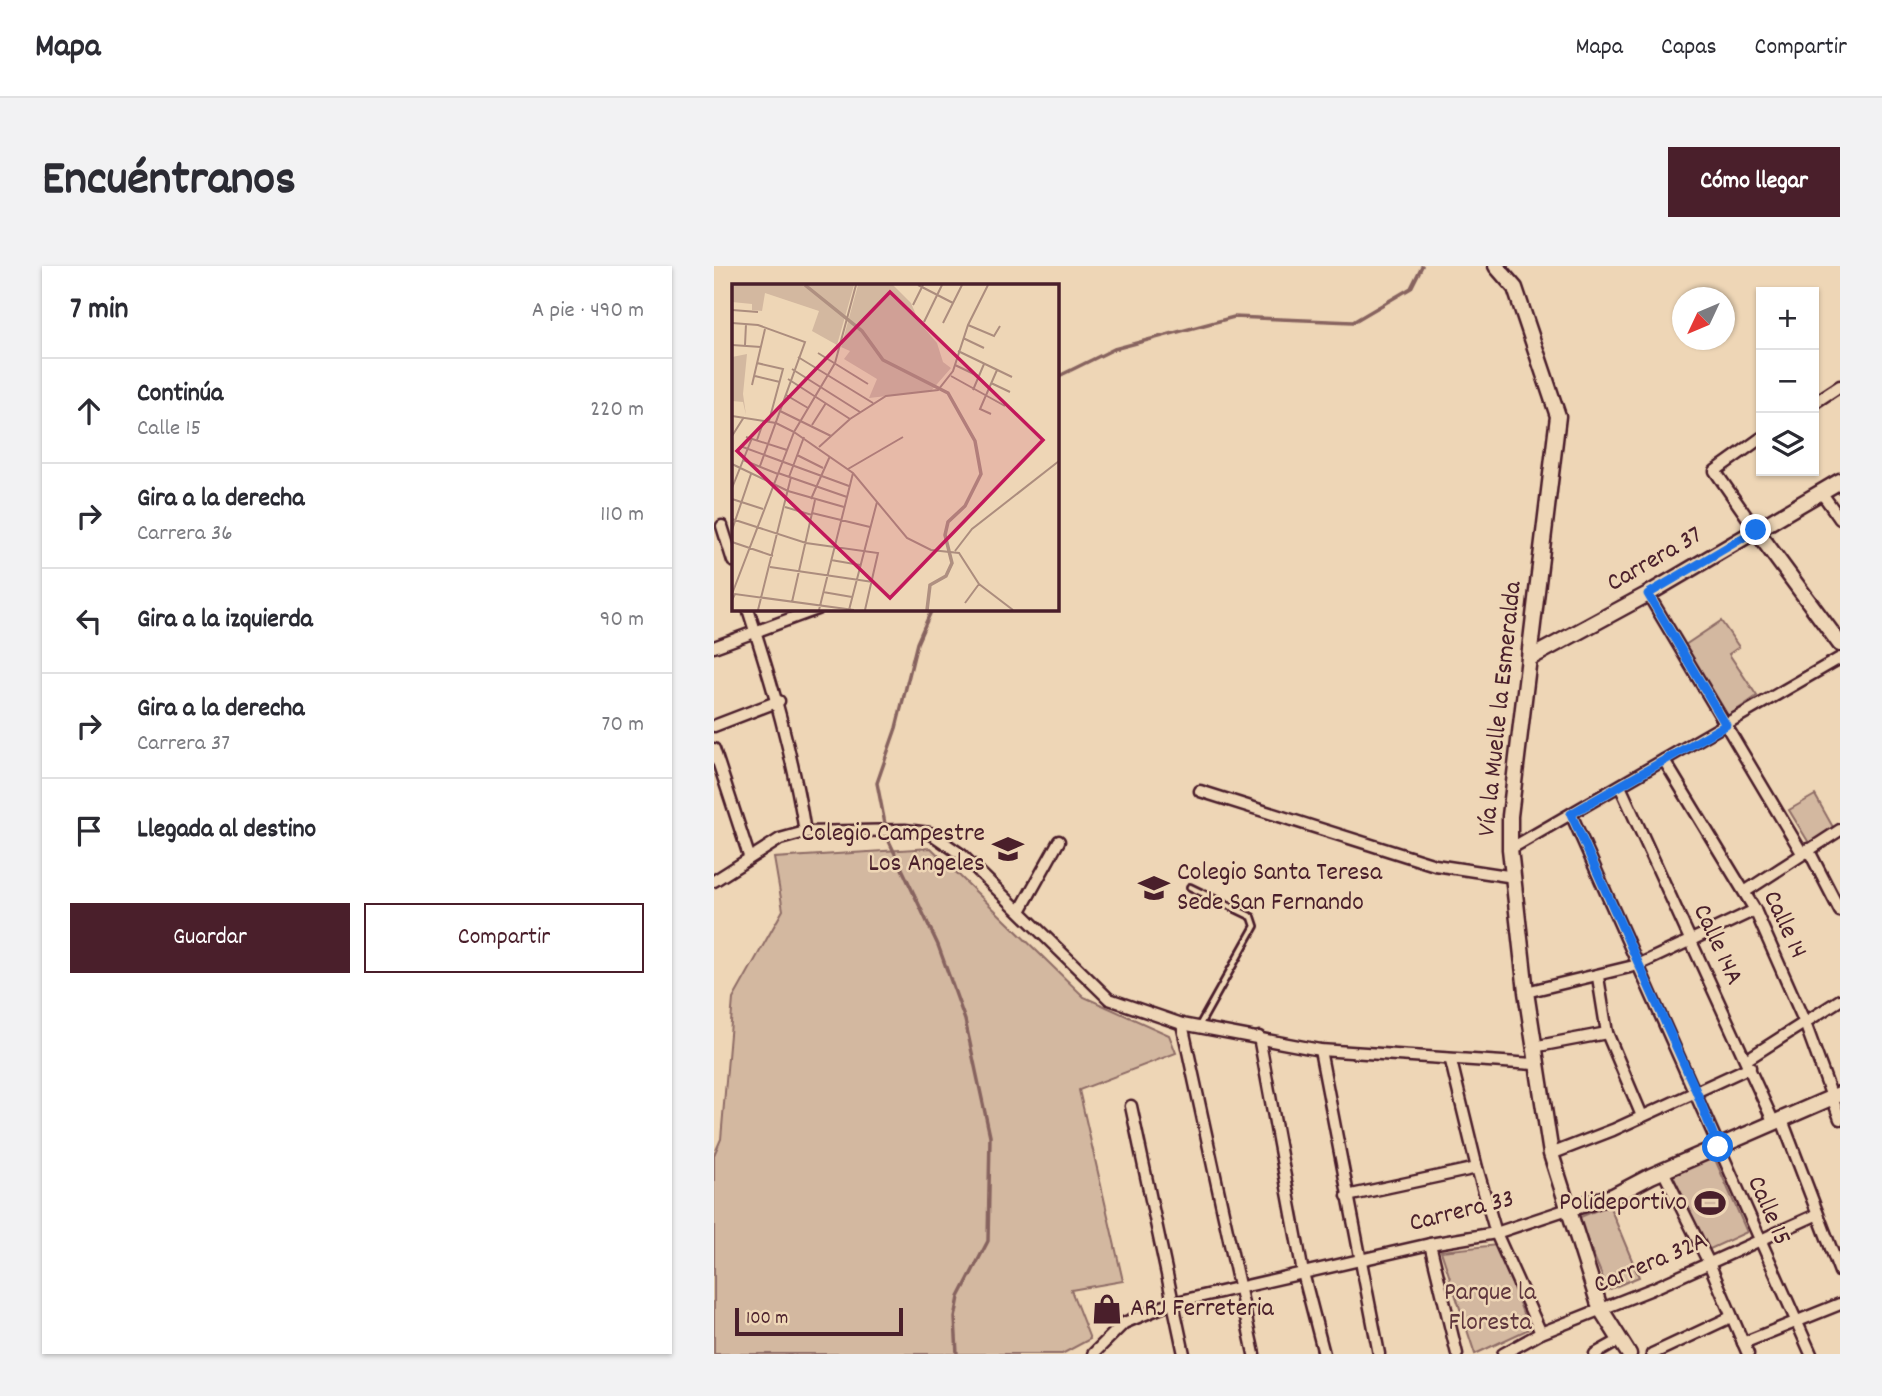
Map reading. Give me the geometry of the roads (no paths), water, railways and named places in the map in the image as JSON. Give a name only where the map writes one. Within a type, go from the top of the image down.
[{"type":"street","name":"Vía la Muelle la Esmeralda","points":[[1496,266],[1515,288],[1558,416],[1510,817],[1510,849],[1526,992],[1551,1154],[1601,1308],[1629,1354]]},
{"type":"street","points":[[1819,400],[1839,387]]},
{"type":"street","points":[[1756,441],[1717,468],[1716,474],[1840,644]]},
{"type":"street","name":"Carrera 37","points":[[1530,658],[1648,594],[1840,481]]},
{"type":"street","points":[[1821,492],[1840,519]]},
{"type":"street","points":[[722,526],[732,558]]},
{"type":"street","points":[[1648,594],[1840,911]]},
{"type":"street","points":[[749,611],[779,701],[796,770],[805,832]]},
{"type":"street","points":[[714,647],[812,611]]},
{"type":"street","points":[[1510,849],[1840,658]]},
{"type":"street","points":[[714,726],[779,701]]},
{"type":"street","points":[[714,750],[749,856]]},
{"type":"street","name":"Calle 14","points":[[1664,760],[1746,891],[1836,1096],[1840,1119]]},
{"type":"street","name":"Calle 14A","points":[[1620,786],[1748,1064],[1778,1122],[1840,1272]]},
{"type":"street","points":[[1200,791],[1435,865],[1514,877]]},
{"type":"street","name":"Calle 15","points":[[1571,814],[1697,1093],[1795,1324],[1811,1354]]},
{"type":"street","points":[[714,881],[749,856],[780,839],[805,832],[905,830],[930,833],[962,855],[1109,999],[1182,1024],[1320,1050],[1451,1061],[1535,1064]]},
{"type":"street","points":[[1746,891],[1840,830]]},
{"type":"street","points":[[1020,911],[1059,841]]},
{"type":"street","points":[[1526,992],[1638,965],[1755,910]]},
{"type":"street","points":[[1598,976],[1607,1033],[1642,1116]]},
{"type":"street","points":[[1551,1154],[1697,1093],[1748,1064],[1840,1000]]},
{"type":"street","points":[[1182,1024],[1254,1354]]},
{"type":"street","points":[[1533,1046],[1607,1033]]},
{"type":"street","points":[[1259,1037],[1303,1273],[1324,1354]]},
{"type":"street","points":[[1320,1050],[1379,1354]]},
{"type":"street","points":[[1451,1061],[1476,1168],[1496,1233],[1541,1332]]},
{"type":"street","name":"Carrera 33","points":[[1093,1354],[1124,1323],[1172,1303],[1430,1244],[1496,1233],[1613,1196],[1663,1171],[1836,1096]]},
{"type":"street","points":[[1131,1106],[1184,1354]]},
{"type":"street","points":[[1347,1196],[1476,1168]]},
{"type":"street","points":[[1663,1171],[1709,1263],[1748,1354]]},
{"type":"street","name":"Carrera 32A","points":[[1503,1354],[1541,1332],[1709,1263],[1816,1214]]},
{"type":"street","points":[[1430,1244],[1457,1354]]},
{"type":"street","points":[[1743,1343],[1840,1304]]},
{"type":"street","points":[[1652,1354],[1731,1317]]},
{"type":"street","points":[[1595,1354],[1620,1340]]},
{"type":"lane","points":[[1190,887],[1252,917],[1255,926],[1199,1026]]},
{"type":"waterway","points":[[1059,376],[1114,349],[1234,317],[1353,322],[1411,288],[1422,266]]},
{"type":"waterway","points":[[931,611],[917,643],[896,728],[877,783],[888,839],[938,945],[965,1020],[990,1136],[988,1241],[959,1297],[955,1318],[957,1354]]},
{"type":"place","name":"Colegio Campestre Los Angeles","points":[[1008,849]]},
{"type":"place","name":"Colegio Santa Teresa Sede San Fernando","points":[[1154,888]]},
{"type":"place","name":"Polideportivo","points":[[1710,1203]]},
{"type":"place","name":"ARJ Ferreteria","points":[[1107,1309]]},
{"type":"park label","name":"Parque la Floresta","points":[[1490,1308]]}]
